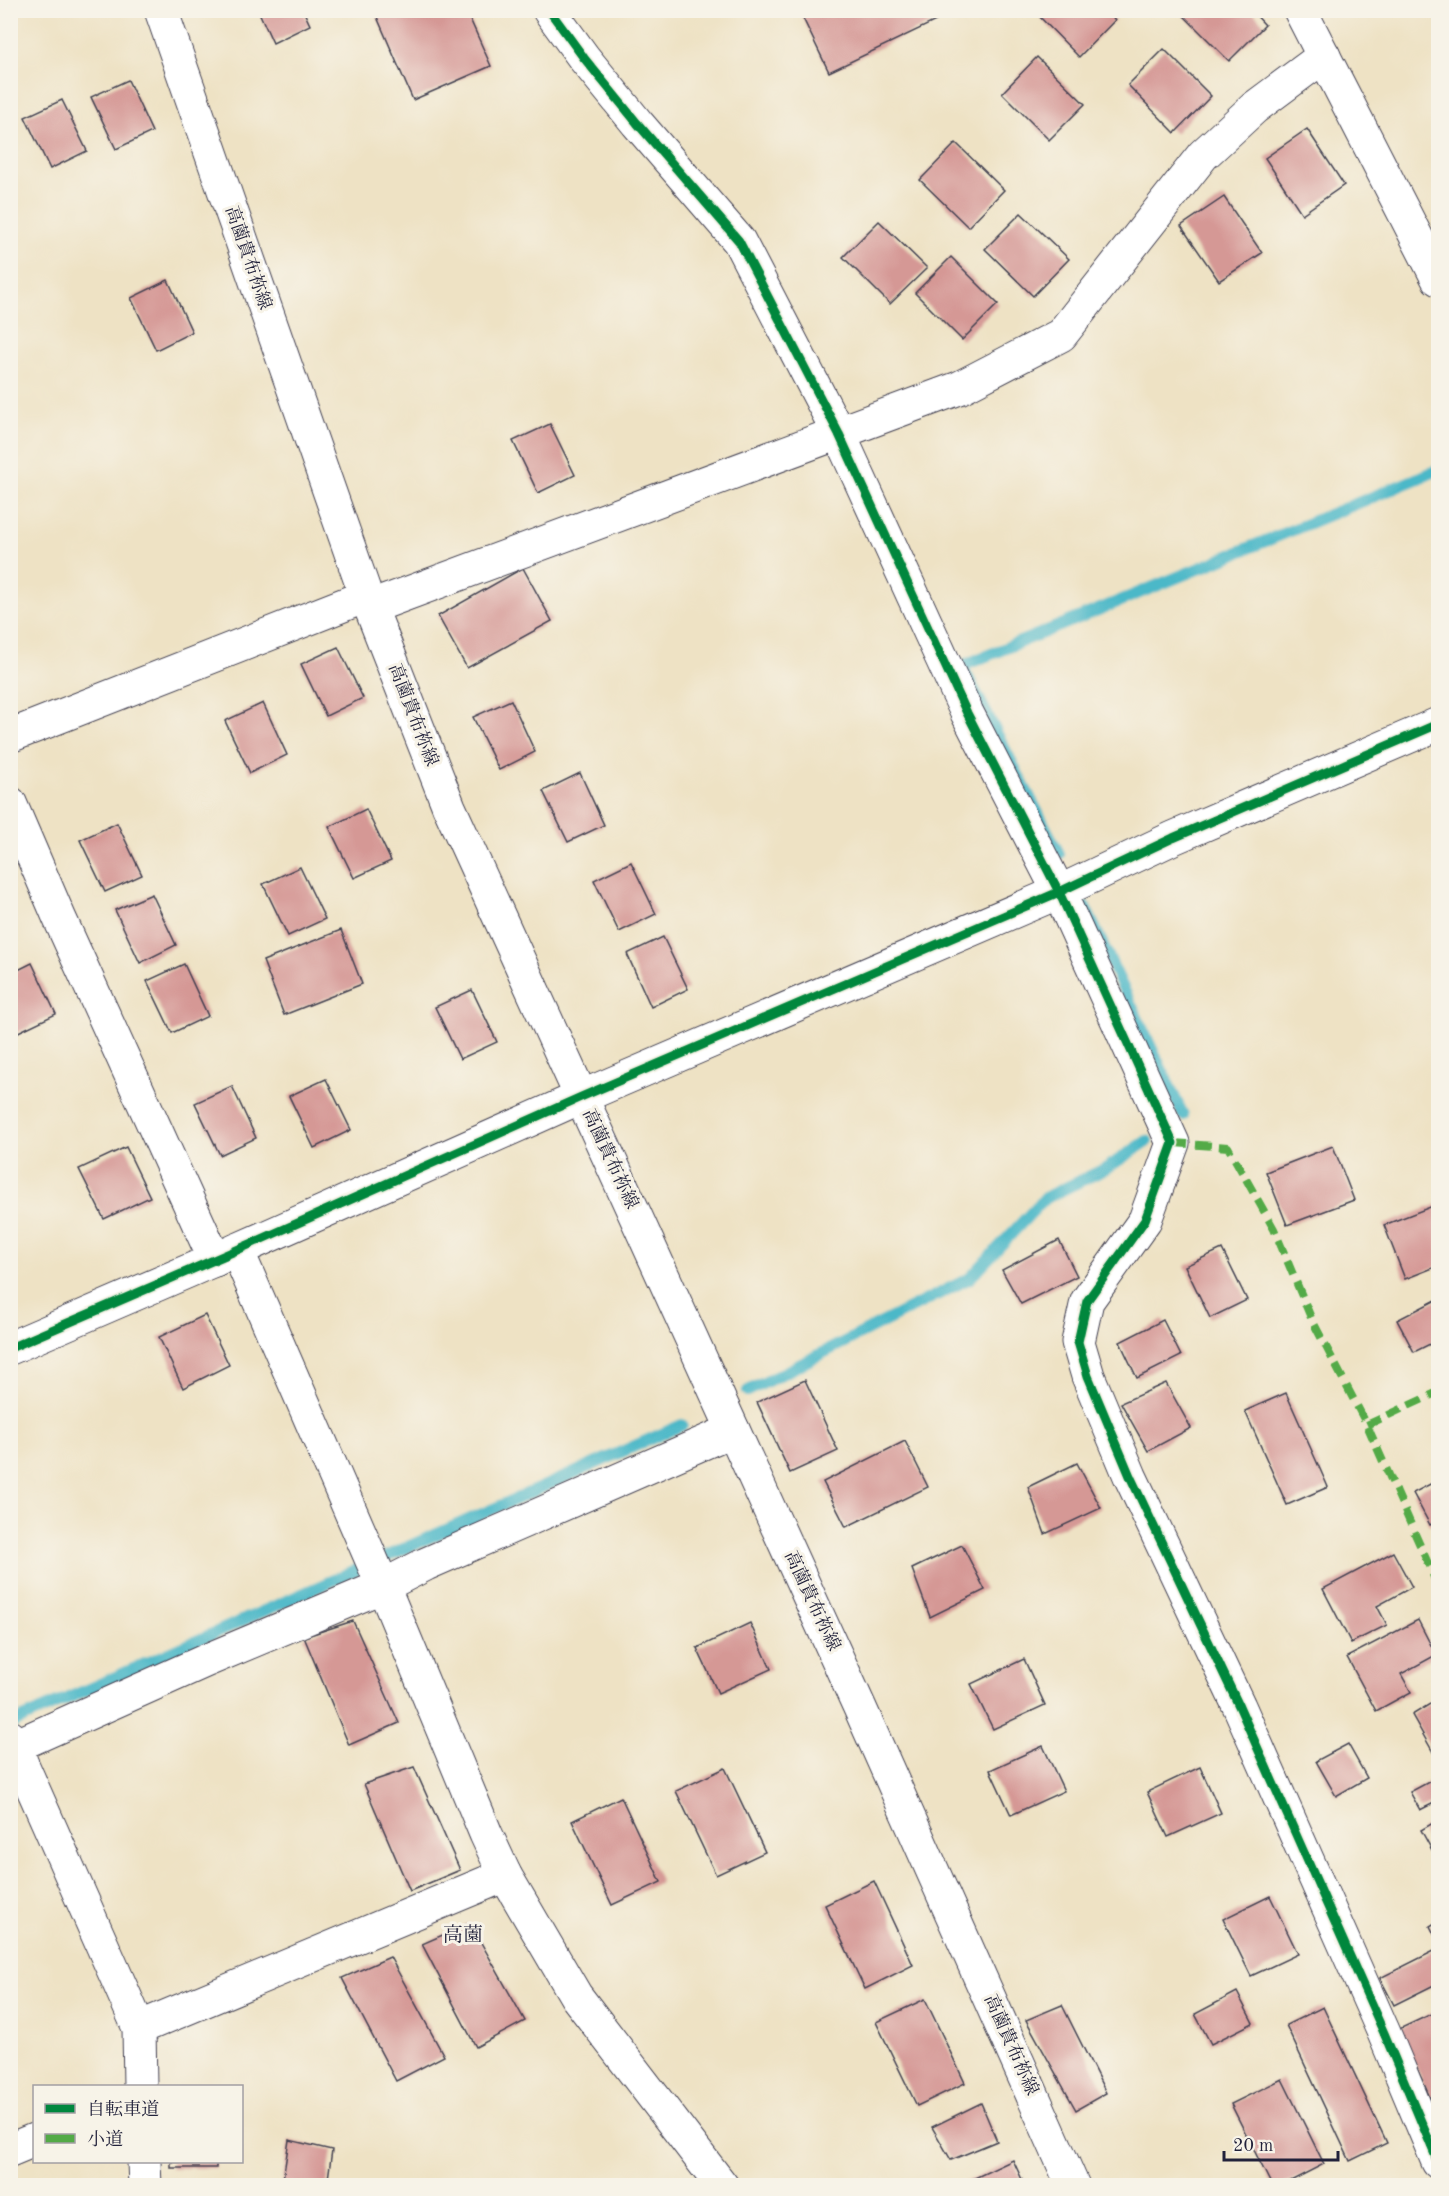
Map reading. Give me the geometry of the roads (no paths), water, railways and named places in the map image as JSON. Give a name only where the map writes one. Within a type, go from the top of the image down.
[{"type":"street","name":"高薗貴布祢線","points":[[161,10],[368,601],[449,807],[865,1719],[1074,2186]]},
{"type":"street","points":[[549,10],[584,58],[637,123],[739,241],[839,434],[967,713],[1059,892],[1173,1143],[1145,1220],[1087,1301],[1078,1342],[1088,1376],[1130,1476],[1239,1706],[1384,2033],[1438,2162]]},
{"type":"street","points":[[1300,10],[1434,261]]},
{"type":"street","points":[[10,736],[368,601],[839,434],[959,388],[1061,335],[1203,155],[1254,108],[1324,56]]},
{"type":"street","points":[[10,1348],[581,1097],[1059,892],[1173,838],[1438,724]]},
{"type":"street","points":[[10,803],[59,917],[226,1255],[378,1574],[505,1875],[576,1996],[722,2186]]},
{"type":"street","points":[[140,2085],[139,2028],[12,1741],[205,1661],[378,1574],[426,1564],[733,1430]]},
{"type":"street","points":[[139,2028],[505,1875]]},
{"type":"street","points":[[10,2150],[33,2140]]},
{"type":"street","points":[[144,2163],[145,2186]]},
{"type":"street","points":[[1434,2186],[1438,2183]]},
{"type":"waterway","points":[[1059,854],[962,666],[1438,470]]},
{"type":"waterway","points":[[1085,907],[1183,1115]]},
{"type":"waterway","points":[[748,1391],[970,1278],[1045,1198],[1107,1168],[1147,1141]]},
{"type":"waterway","points":[[10,1724],[682,1425]]},
{"type":"district","name":"高薗","points":[[463,1936]]}]
